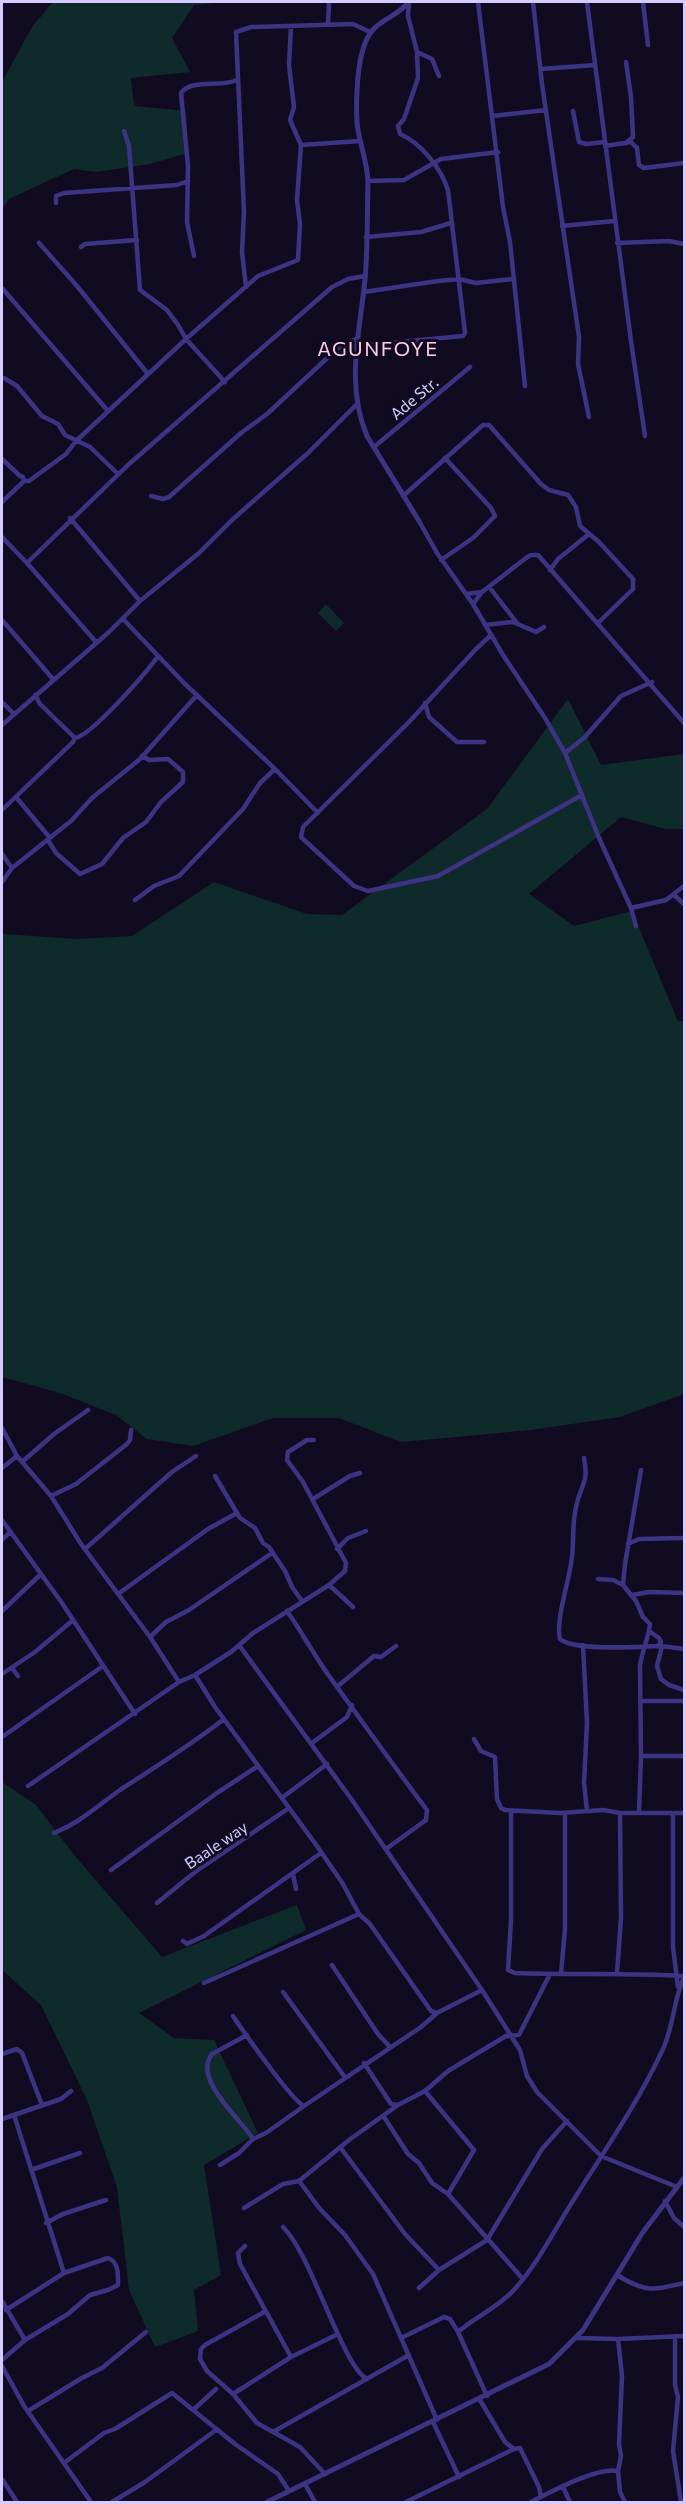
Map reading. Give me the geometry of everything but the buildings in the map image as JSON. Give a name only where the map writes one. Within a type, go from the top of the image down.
[{"type":"street","points":[[328,24],[329,2]]},
{"type":"street","points":[[409,2],[370,32],[361,56],[357,119],[368,181],[364,292],[356,339],[354,376],[361,421],[441,560],[473,604],[565,753],[631,908],[636,926]]},
{"type":"street","points":[[356,346],[463,336],[465,333],[448,190],[445,181],[416,142],[400,134],[398,126],[404,119],[418,82],[417,52],[408,16],[409,2]]},
{"type":"street","points":[[478,2],[525,386]]},
{"type":"street","points":[[533,2],[540,69],[579,337],[578,364],[589,417]]},
{"type":"street","points":[[587,2],[614,220],[645,436]]},
{"type":"street","points":[[643,2],[648,45]]},
{"type":"street","points":[[246,288],[242,252],[244,212],[236,32],[251,27],[353,24],[370,32]]},
{"type":"street","points":[[2,502],[24,481],[29,481],[62,458],[76,441],[108,411],[263,272],[298,260],[300,224],[297,200],[301,145],[290,120],[294,107],[289,65],[291,26]]},
{"type":"street","points":[[417,52],[432,59],[439,76]]},
{"type":"street","points":[[627,62],[633,137],[627,142]]},
{"type":"street","points":[[540,69],[595,65]]},
{"type":"street","points":[[194,256],[187,222],[188,181],[181,93],[188,88],[237,80]]},
{"type":"street","points":[[493,116],[546,110]]},
{"type":"street","points":[[573,111],[579,142],[634,144],[637,161],[641,167],[684,164]]},
{"type":"street","points":[[124,131],[129,146],[140,290],[166,310],[186,339],[225,381]]},
{"type":"street","points":[[301,145],[360,141]]},
{"type":"street","points":[[368,181],[404,180],[441,159],[498,152]]},
{"type":"street","points":[[56,203],[56,196],[64,193],[177,185],[188,181]]},
{"type":"street","points":[[562,226],[614,220]]},
{"type":"street","points":[[366,237],[421,232],[451,223]]},
{"type":"street","points":[[81,247],[85,244],[116,240],[137,240]]},
{"type":"street","points":[[618,243],[669,241],[684,244]]},
{"type":"street","points":[[39,243],[148,374]]},
{"type":"street","points":[[27,563],[118,474],[332,287],[348,279],[365,276]]},
{"type":"street","points":[[364,292],[459,279],[465,283],[476,283],[513,279]]},
{"type":"street","points":[[2,288],[108,411]]},
{"type":"street","points":[[151,496],[163,499],[169,497],[241,433],[267,414],[338,348],[356,339]]},
{"type":"street","name":"Ade Str.","points":[[374,447],[470,367]]},
{"type":"street","points":[[4,378],[17,386],[36,411],[58,424],[65,435],[98,453],[118,474]]},
{"type":"street","points":[[2,725],[123,619],[140,601],[199,553],[232,520],[308,453],[357,404]]},
{"type":"street","points":[[403,496],[483,425],[489,425],[545,488],[568,495],[576,507],[580,526],[612,555],[633,579],[635,584],[633,589],[598,623]]},
{"type":"street","points":[[441,560],[473,538],[495,516],[491,508],[445,458]]},
{"type":"street","points":[[2,459],[23,477],[24,481]]},
{"type":"street","points":[[70,519],[140,601]]},
{"type":"street","points":[[550,570],[558,559],[589,534]]},
{"type":"street","points":[[2,537],[96,642]]},
{"type":"street","points":[[466,594],[482,592],[490,588],[531,555],[538,555],[652,682],[684,723]]},
{"type":"street","points":[[490,588],[519,625]]},
{"type":"street","points":[[473,604],[482,592]]},
{"type":"street","points":[[123,619],[318,813]]},
{"type":"street","points":[[2,620],[53,679]]},
{"type":"street","points":[[485,625],[513,622],[536,632],[544,627]]},
{"type":"street","points":[[491,635],[303,827],[301,832],[304,841],[354,886],[368,891],[438,876],[582,795]]},
{"type":"street","points":[[2,810],[75,738],[87,732],[133,688],[158,656]]},
{"type":"street","points":[[565,753],[584,738],[621,696],[652,682]]},
{"type":"street","points":[[35,695],[40,704],[75,738]]},
{"type":"street","points":[[2,882],[12,868],[71,821],[92,798],[142,756],[197,695]]},
{"type":"street","points":[[2,702],[14,714]]},
{"type":"street","points":[[425,704],[429,717],[457,742],[484,742]]},
{"type":"street","points":[[16,798],[49,839],[56,853],[80,874],[102,864],[123,838],[146,822],[161,802],[183,782],[183,772],[168,759],[149,760],[142,756]]},
{"type":"street","points":[[135,900],[154,886],[179,876],[243,809],[260,783],[275,769]]},
{"type":"street","points":[[2,854],[12,868]]},
{"type":"street","points":[[631,908],[666,900],[684,886]]},
{"type":"street","points":[[674,895],[684,904]]},
{"type":"street","points":[[22,1462],[88,1410]]},
{"type":"street","points":[[2,1428],[17,1455],[51,1496],[85,1549],[150,1637],[179,1682]]},
{"type":"street","points":[[51,1496],[76,1484],[127,1444],[131,1430]]},
{"type":"street","points":[[28,1786],[179,1682],[195,1675],[287,1611],[329,1585],[346,1569],[346,1563],[313,1499],[286,1456],[288,1452],[304,1442],[314,1440]]},
{"type":"street","points":[[2,1468],[17,1455]]},
{"type":"street","points":[[85,1549],[172,1472],[196,1456]]},
{"type":"street","points":[[584,1458],[587,1478],[576,1506],[571,1544],[572,1556],[558,1636],[565,1643],[583,1645],[660,1646],[684,1649]]},
{"type":"street","points":[[623,1586],[640,1470]]},
{"type":"street","points":[[313,1499],[350,1476],[360,1473]]},
{"type":"street","points":[[215,1476],[237,1513],[243,1521],[255,1528],[303,1601]]},
{"type":"street","points":[[118,1593],[208,1529],[237,1513]]},
{"type":"street","points":[[2,1520],[135,1714]]},
{"type":"street","points":[[337,1549],[348,1538],[366,1531]]},
{"type":"street","points":[[2,1540],[10,1532]]},
{"type":"street","points":[[628,1544],[639,1539],[684,1538]]},
{"type":"street","points":[[150,1637],[166,1622],[189,1610],[272,1553]]},
{"type":"street","points":[[2,1611],[40,1575]]},
{"type":"street","points":[[598,1579],[613,1580],[623,1586],[635,1597],[643,1617],[649,1622],[646,1647],[641,1653],[639,1666],[641,1756],[639,1813]]},
{"type":"street","points":[[329,1585],[352,1608]]},
{"type":"street","points":[[635,1597],[649,1592],[684,1593]]},
{"type":"street","points":[[287,1611],[427,1810],[426,1820],[386,1850]]},
{"type":"street","points":[[2,1674],[72,1621]]},
{"type":"street","points":[[649,1631],[661,1642],[657,1666],[661,1679],[669,1685],[684,1690]]},
{"type":"street","points":[[239,1645],[327,1764],[482,1990],[520,2050],[531,2084],[602,2156],[676,2187]]},
{"type":"street","points":[[583,1645],[587,1723],[584,1783],[587,1811]]},
{"type":"street","points":[[338,1686],[374,1656],[381,1657],[396,1646]]},
{"type":"street","points":[[2,1737],[103,1666]]},
{"type":"street","points":[[12,1668],[18,1676]]},
{"type":"street","points":[[195,1675],[343,1884],[359,1914],[370,1924],[434,2012]]},
{"type":"street","points":[[640,1701],[684,1701]]},
{"type":"street","points":[[312,1743],[347,1717],[352,1705]]},
{"type":"street","points":[[347,1717],[359,1716]]},
{"type":"street","points":[[54,1833],[86,1817],[224,1719]]},
{"type":"street","points":[[474,1739],[481,1751],[495,1757],[497,1799],[501,1808],[511,1811],[565,1813],[603,1810],[684,1813]]},
{"type":"street","points":[[641,1756],[684,1756]]},
{"type":"street","points":[[283,1797],[327,1764]]},
{"type":"street","points":[[111,1870],[258,1766]]},
{"type":"street","name":"Baale way","points":[[157,1903],[195,1872],[289,1808]]},
{"type":"street","points":[[458,2332],[496,2306],[524,2279],[602,2156],[663,2051],[684,1976],[515,1973],[508,1970],[511,1920],[511,1811]]},
{"type":"street","points":[[617,1974],[621,1918],[620,1812]]},
{"type":"street","points":[[561,1974],[565,1929],[565,1813]]},
{"type":"street","points":[[673,1814],[673,1936],[675,1971],[679,1989]]},
{"type":"street","points":[[183,1941],[187,1944],[204,1936],[321,1853]]},
{"type":"street","points":[[292,1874],[296,1890]]},
{"type":"street","points":[[204,1983],[359,1914]]},
{"type":"street","points":[[332,1965],[390,2047]]},
{"type":"street","points":[[244,2208],[283,2184],[299,2181],[340,2147],[398,2105],[425,2091],[448,2071],[506,2036],[519,2035],[550,1974]]},
{"type":"street","points":[[220,2165],[239,2153],[253,2139],[266,2133],[344,2076],[390,2047],[431,2017],[434,2012],[482,1990]]},
{"type":"street","points":[[283,1992],[344,2076]]},
{"type":"street","points":[[232,2016],[286,2090],[297,2103],[303,2106]]},
{"type":"street","points":[[247,2035],[212,2054],[209,2058],[208,2075],[215,2092],[253,2139]]},
{"type":"street","points":[[2,2054],[17,2049],[22,2053],[42,2105]]},
{"type":"street","points":[[364,2063],[391,2104],[389,2112]]},
{"type":"street","points":[[2,2119],[61,2099],[72,2091]]},
{"type":"street","points":[[425,2091],[474,2150],[448,2194]]},
{"type":"street","points":[[391,2104],[398,2105]]},
{"type":"street","points":[[14,2115],[46,2223],[64,2273]]},
{"type":"street","points":[[384,2117],[408,2154],[419,2163],[432,2183],[448,2194],[524,2279]]},
{"type":"street","points":[[419,2288],[439,2270],[487,2240],[542,2149],[567,2121]]},
{"type":"street","points":[[340,2147],[405,2234],[439,2270]]},
{"type":"street","points":[[31,2170],[80,2153]]},
{"type":"street","points":[[267,2502],[276,2500],[289,2491],[480,2400],[549,2364],[576,2338],[665,2201],[684,2178]]},
{"type":"street","points":[[299,2181],[320,2209],[345,2235],[373,2274],[459,2477]]},
{"type":"street","points":[[46,2223],[63,2214],[106,2200]]},
{"type":"street","points":[[665,2201],[674,2218],[684,2227]]},
{"type":"street","points":[[283,2227],[290,2234],[310,2271],[338,2334],[360,2375],[367,2379]]},
{"type":"street","points":[[245,2246],[238,2253],[240,2264],[291,2357]]},
{"type":"street","points":[[2,2360],[25,2340],[68,2314],[90,2295],[108,2290],[118,2284],[118,2270],[112,2259],[108,2258],[64,2273],[6,2310]]},
{"type":"street","points":[[617,2275],[643,2288],[659,2290],[684,2283]]},
{"type":"street","points":[[2,2301],[25,2340]]},
{"type":"street","points":[[266,2311],[201,2349],[200,2359],[202,2364],[233,2394],[257,2423],[304,2450],[325,2474]]},
{"type":"street","points":[[401,2338],[444,2318],[450,2319],[487,2396]]},
{"type":"street","points":[[28,2411],[102,2368],[146,2332]]},
{"type":"street","points":[[233,2394],[291,2357],[338,2334]]},
{"type":"street","points":[[675,2336],[675,2385],[678,2397],[673,2451],[681,2502]]},
{"type":"street","points":[[576,2338],[684,2336]]},
{"type":"street","points":[[618,2339],[622,2376],[619,2444],[621,2456],[618,2471],[620,2492],[626,2502]]},
{"type":"street","points":[[273,2432],[409,2355]]},
{"type":"street","points":[[2,2366],[28,2411],[91,2502]]},
{"type":"street","points":[[193,2410],[216,2389]]},
{"type":"street","points":[[64,2463],[104,2433],[116,2429],[170,2393],[216,2430],[278,2474],[289,2491]]},
{"type":"street","points":[[480,2400],[505,2442],[514,2449]]},
{"type":"street","points":[[112,2502],[120,2501],[216,2430]]},
{"type":"street","points":[[406,2502],[520,2448],[524,2451],[543,2495]]},
{"type":"street","points":[[531,2502],[597,2473],[609,2470],[618,2471]]},
{"type":"street","points":[[2,2479],[17,2502]]},
{"type":"street","points":[[305,2484],[315,2502]]},
{"type":"street","points":[[563,2487],[570,2502]]},
{"type":"green space","points":[[53,2],[226,2],[194,5],[172,38],[190,72],[131,78],[134,106],[186,111],[188,153],[150,164],[96,172],[74,169],[9,199],[2,210],[2,82],[32,27]]},
{"type":"green space","points":[[326,604],[344,623],[336,631],[318,613]]},
{"type":"green space","points":[[568,699],[601,765],[684,754],[684,829],[665,829],[621,817],[529,894],[574,926],[632,911],[678,1021],[684,1021],[684,1394],[620,1417],[531,1430],[401,1442],[339,1418],[273,1418],[193,1446],[147,1439],[116,1415],[60,1393],[2,1377],[2,934],[78,939],[132,936],[214,882],[307,914],[342,915],[487,809]]},
{"type":"green space","points":[[2,1782],[36,1805],[75,1856],[162,1957],[297,1905],[306,1930],[139,2013],[174,2038],[214,2040],[258,2133],[204,2165],[221,2275],[194,2290],[198,2331],[155,2347],[129,2290],[117,2187],[87,2100],[41,2005],[2,1970]]},
{"type":"district","name":"AGUNFOYE","points":[[378,349]]}]
